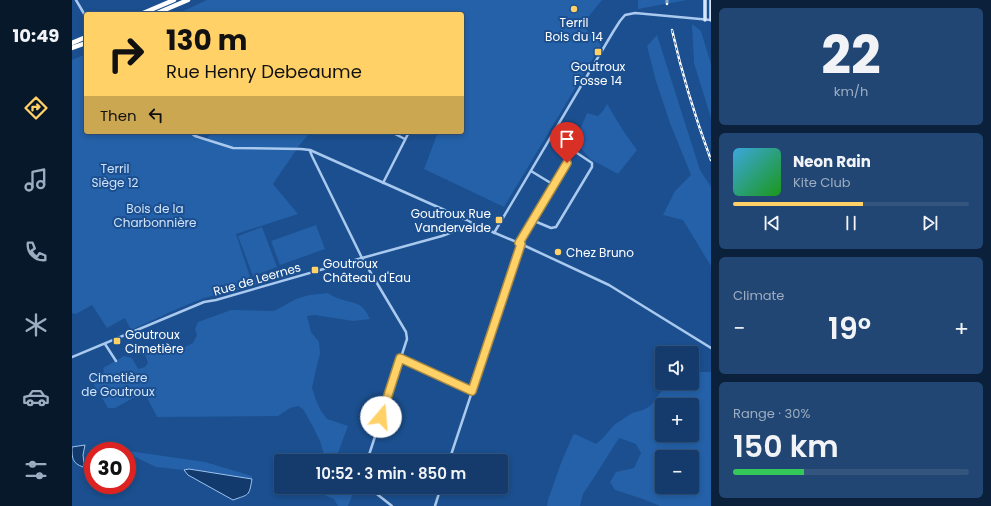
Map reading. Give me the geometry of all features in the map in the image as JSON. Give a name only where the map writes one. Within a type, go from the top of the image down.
[{"type":"highway","points":[[146,12],[174,0]]},
{"type":"highway","points":[[160,12],[188,0]]},
{"type":"highway","points":[[72,42],[84,38]]},
{"type":"highway","points":[[72,48],[84,44]]},
{"type":"main road","points":[[705,0],[705,20]]},
{"type":"main road","points":[[711,0],[711,20]]},
{"type":"street","points":[[76,0],[84,14]]},
{"type":"street","points":[[494,233],[625,15],[634,13],[711,20]]},
{"type":"street","points":[[192,134],[232,148],[280,148],[310,150],[494,233],[520,243],[609,285],[711,348]]},
{"type":"street","points":[[395,134],[405,139]]},
{"type":"street","points":[[383,183],[408,134]]},
{"type":"street","points":[[451,454],[520,243],[532,220],[580,141]]},
{"type":"street","points":[[310,150],[362,258],[406,332],[407,339],[369,454]]},
{"type":"street","points":[[532,220],[551,228],[556,227],[592,167],[592,163],[574,151]]},
{"type":"street","points":[[531,171],[554,185]]},
{"type":"street","name":"Rue de Leernes","points":[[72,357],[204,302],[216,300],[442,236],[474,224]]},
{"type":"street","points":[[105,344],[116,361]]},
{"type":"street","points":[[400,358],[472,391]]},
{"type":"street","points":[[377,494],[392,506]]},
{"type":"street","points":[[435,506],[439,494]]},
{"type":"green space","points":[[207,0],[602,0],[589,16],[584,27],[601,45],[504,207],[424,169],[437,134],[464,134],[464,12],[181,12]]},
{"type":"green space","points":[[638,0],[687,0],[638,9]]},
{"type":"green space","points":[[692,24],[701,31],[711,64],[711,118],[694,63]]},
{"type":"green space","points":[[657,35],[700,170],[711,187],[711,266],[683,220],[663,215],[675,191],[691,175],[670,123],[656,81],[647,46]]},
{"type":"green space","name":"Bois de la Charbonnière","points":[[84,55],[84,134],[192,134],[207,139],[210,134],[309,134],[301,143],[273,184],[298,214],[236,234],[251,280],[275,272],[279,277],[250,287],[204,298],[131,330],[125,318],[107,328],[92,305],[76,314],[72,313],[72,60]]},
{"type":"green space","points":[[607,104],[637,150],[618,174],[590,159],[580,147],[577,137],[587,113],[598,116]]},
{"type":"green space","points":[[316,225],[325,249],[280,265],[271,241]]},
{"type":"green space","points":[[262,227],[277,267],[253,276],[238,236]]},
{"type":"green space","name":"Cimetière de Goutroux","points":[[328,293],[336,298],[356,304],[364,309],[370,319],[353,321],[315,315],[307,316],[311,332],[319,342],[320,354],[312,388],[316,400],[327,419],[348,426],[338,454],[324,454],[320,441],[312,425],[303,409],[298,406],[290,408],[278,416],[157,417],[144,392],[115,408],[108,408],[90,378],[104,372],[103,368],[124,356],[132,358],[138,369],[145,367],[148,363],[144,352],[156,351],[170,354],[193,343],[197,335],[195,329],[198,322],[231,310],[274,311],[296,299],[309,295]]},
{"type":"green space","points":[[699,372],[711,372],[711,506],[660,506],[615,490],[610,482],[616,472],[634,468],[641,453],[636,444],[619,438],[583,494],[580,506],[547,506],[561,463],[573,435],[575,434],[596,444],[614,425],[632,413],[650,406],[655,400],[655,442],[699,442],[699,398],[657,398],[663,390],[699,390]]},
{"type":"green space","points":[[136,452],[205,462],[252,476],[252,479],[189,469],[184,470],[156,467],[136,457]]},
{"type":"green space","points":[[352,494],[352,496],[348,506],[338,506],[334,499],[324,495]]},
{"type":"shaded area","points":[[84,445],[83,467],[73,460],[72,447]]},
{"type":"shaded area","points":[[189,469],[252,479],[249,492],[233,500],[188,475],[184,470]]},
{"type":"railway","points":[[672,30],[689,95],[711,160]]},
{"type":"place","name":"Terril Bois du 14","points":[[574,9]]},
{"type":"place","name":"Goutroux Fosse 14","points":[[598,52]]},
{"type":"place","name":"Goutroux Rue Vandervelde","points":[[499,220]]},
{"type":"place","name":"Chez Bruno","points":[[558,252]]},
{"type":"place","name":"Goutroux Château d'Eau","points":[[315,270]]},
{"type":"place","name":"Goutroux Cimetière","points":[[117,341]]},
{"type":"route","points":[[381,417],[400,358],[472,391],[521,244],[519,243],[567,163]]},
{"type":"park label","name":"Terril Siège 12","points":[[115,175]]}]
